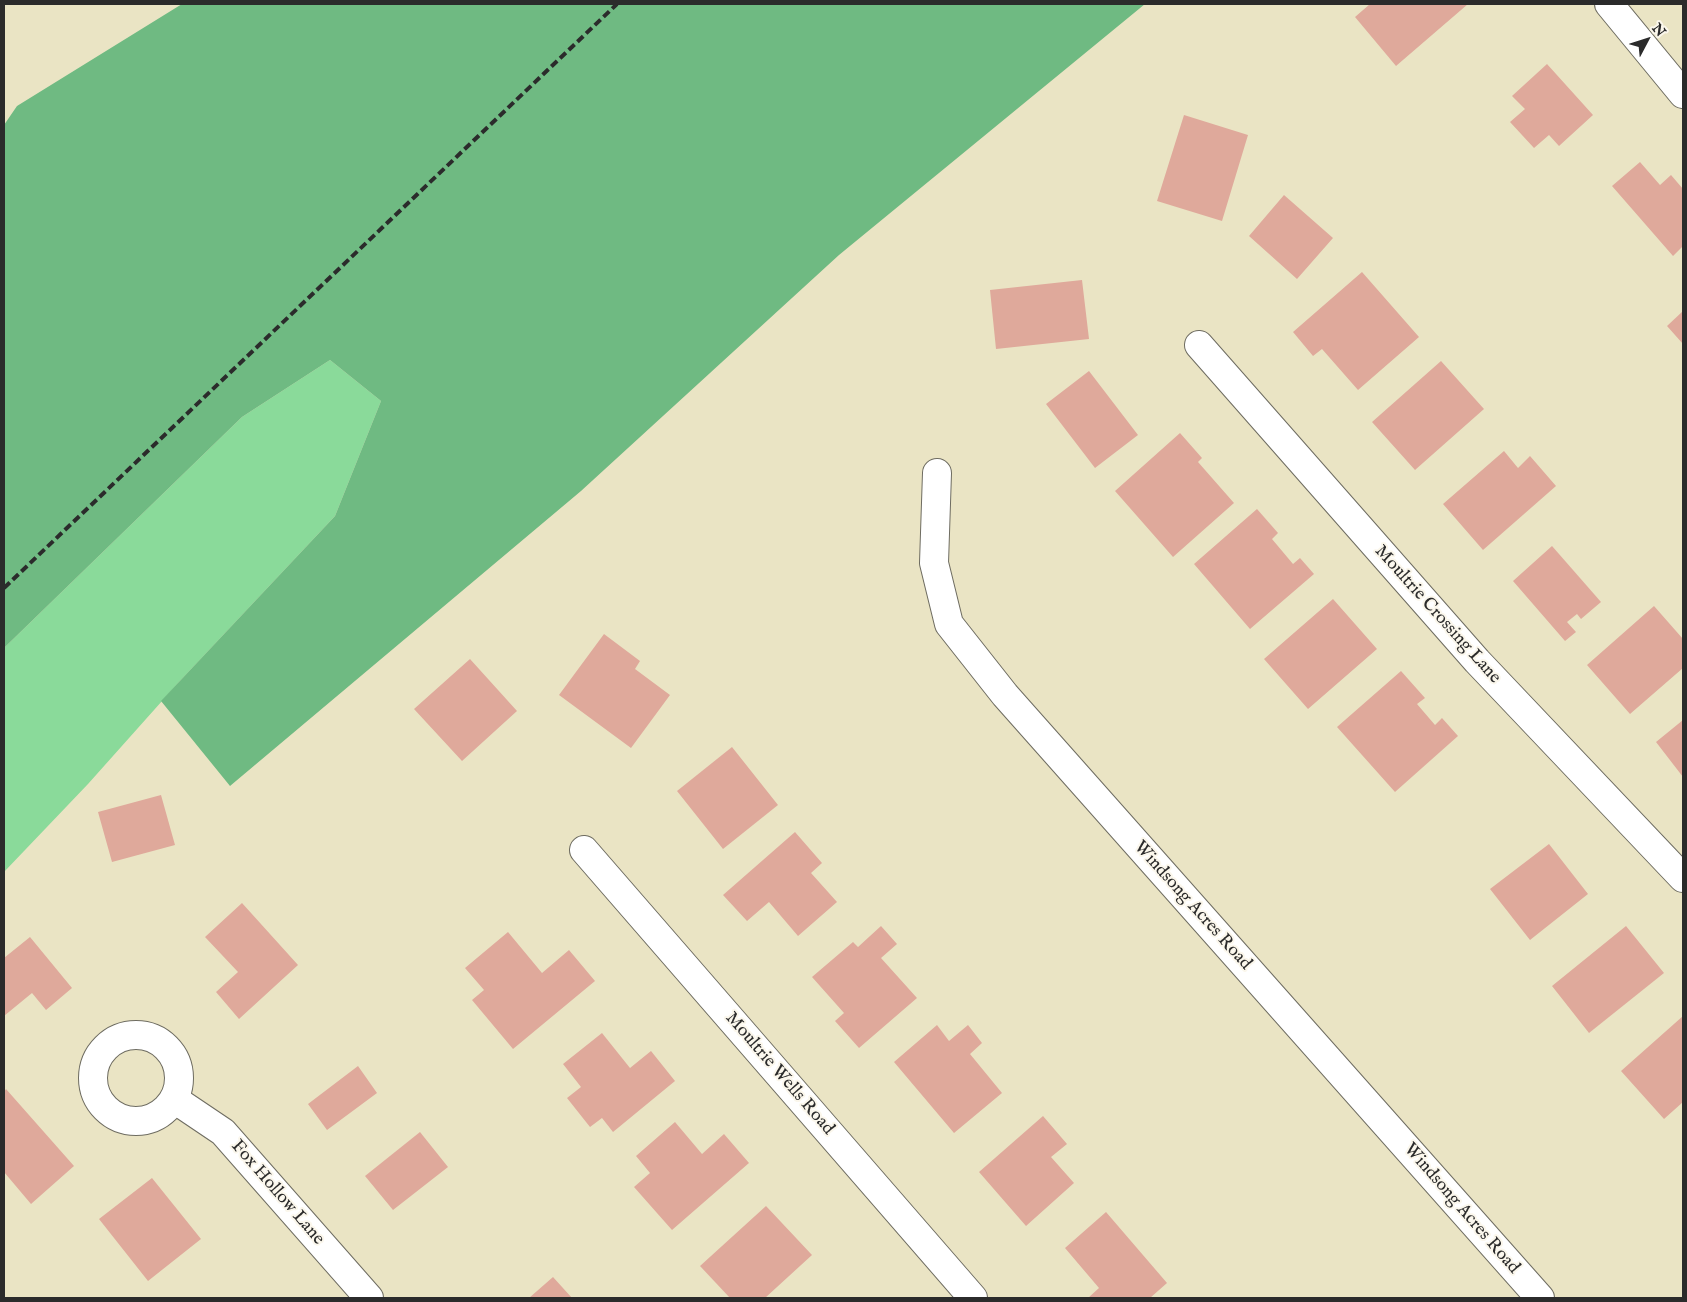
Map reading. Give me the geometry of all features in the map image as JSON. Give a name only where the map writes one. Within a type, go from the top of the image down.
[{"type":"street","points":[[1610,4],[1683,94]]},
{"type":"street","name":"Moultrie Crossing Lane","points":[[1199,345],[1477,662],[1683,878]]},
{"type":"street","name":"Windsong Acres Road","points":[[937,473],[934,563],[949,624],[1005,695],[1540,1298]]},
{"type":"street","name":"Moultrie Wells Road","points":[[584,850],[973,1298]]},
{"type":"street","name":"Fox Hollow Lane","points":[[174,1099],[223,1132],[369,1298]]},
{"type":"green space","points":[[182,4],[1145,4],[839,255],[581,491],[230,786],[161,701],[335,516],[381,401],[330,360],[242,417],[4,648],[4,125],[17,106]]},
{"type":"green space","points":[[330,360],[381,401],[335,516],[179,682],[88,784],[4,872],[4,648],[242,417]]},
{"type":"building","points":[[1370,4],[1468,4],[1396,66],[1355,17]]},
{"type":"building","points":[[1547,64],[1593,115],[1559,146],[1549,135],[1534,148],[1510,122],[1525,109],[1512,96]]},
{"type":"building","points":[[1184,115],[1248,135],[1222,221],[1157,201]]},
{"type":"building","points":[[1640,162],[1660,185],[1671,175],[1683,189],[1683,246],[1673,256],[1612,186]]},
{"type":"building","points":[[1284,195],[1333,238],[1297,279],[1249,236]]},
{"type":"building","points":[[1362,272],[1419,337],[1358,390],[1322,349],[1313,356],[1293,332]]},
{"type":"building","points":[[1082,280],[1089,339],[996,349],[990,290]]},
{"type":"building","points":[[1683,311],[1683,344],[1667,326]]},
{"type":"building","points":[[1441,361],[1484,409],[1415,470],[1372,422]]},
{"type":"building","points":[[1089,371],[1138,435],[1095,468],[1046,404]]},
{"type":"building","points":[[1180,433],[1202,458],[1198,462],[1234,503],[1173,557],[1115,491]]},
{"type":"building","points":[[1504,451],[1518,468],[1530,456],[1556,486],[1483,550],[1443,504]]},
{"type":"building","points":[[1257,509],[1278,533],[1272,539],[1293,564],[1300,558],[1314,574],[1250,629],[1194,564]]},
{"type":"building","points":[[1552,546],[1601,602],[1581,619],[1577,614],[1567,622],[1576,632],[1565,641],[1513,581]]},
{"type":"building","points":[[1333,599],[1377,649],[1308,709],[1264,659]]},
{"type":"building","points":[[1654,606],[1683,639],[1683,668],[1630,714],[1587,665]]},
{"type":"building","points":[[604,634],[640,661],[635,669],[670,695],[631,748],[559,695]]},
{"type":"building","points":[[470,659],[517,711],[462,761],[414,709]]},
{"type":"building","points":[[1401,671],[1425,698],[1417,704],[1435,725],[1442,718],[1458,736],[1395,792],[1337,727]]},
{"type":"building","points":[[1683,720],[1683,777],[1656,742]]},
{"type":"building","points":[[732,747],[778,805],[723,849],[677,791]]},
{"type":"building","points":[[161,795],[175,845],[112,862],[98,812]]},
{"type":"building","points":[[795,832],[822,863],[811,873],[837,902],[798,936],[769,902],[747,921],[723,895]]},
{"type":"building","points":[[1549,844],[1588,894],[1530,940],[1490,889]]},
{"type":"building","points":[[242,903],[298,965],[239,1019],[216,992],[238,972],[205,937]]},
{"type":"building","points":[[881,926],[897,944],[881,958],[917,998],[859,1048],[835,1021],[844,1013],[812,977],[853,942],[858,947]]},
{"type":"building","points":[[1626,926],[1664,973],[1589,1033],[1552,986]]},
{"type":"building","points":[[508,932],[542,973],[569,950],[595,981],[513,1049],[472,1000],[484,990],[465,968]]},
{"type":"building","points":[[30,937],[72,988],[46,1010],[32,993],[4,1016],[4,958]]},
{"type":"building","points":[[1683,1016],[1683,1102],[1664,1119],[1621,1071]]},
{"type":"building","points":[[937,1025],[949,1041],[968,1025],[982,1043],[970,1054],[1002,1093],[954,1133],[894,1062]]},
{"type":"building","points":[[602,1033],[630,1068],[651,1051],[675,1081],[613,1132],[602,1118],[590,1127],[567,1098],[581,1087],[563,1064]]},
{"type":"building","points":[[358,1066],[377,1093],[327,1130],[308,1104]]},
{"type":"building","points":[[6,1089],[74,1166],[31,1204],[4,1172],[4,1092]]},
{"type":"building","points":[[1043,1116],[1067,1144],[1051,1157],[1074,1183],[1026,1226],[979,1172]]},
{"type":"building","points":[[675,1122],[702,1154],[724,1134],[749,1163],[672,1230],[634,1187],[650,1173],[636,1156]]},
{"type":"building","points":[[420,1132],[448,1167],[393,1210],[365,1176]]},
{"type":"building","points":[[152,1178],[201,1239],[148,1281],[99,1219]]},
{"type":"building","points":[[766,1206],[812,1255],[765,1298],[730,1298],[700,1266]]},
{"type":"building","points":[[1106,1212],[1167,1283],[1150,1298],[1088,1298],[1099,1288],[1065,1248]]},
{"type":"building","points":[[553,1277],[572,1298],[529,1298]]},
{"type":"railway","points":[[4,588],[617,4]]}]
